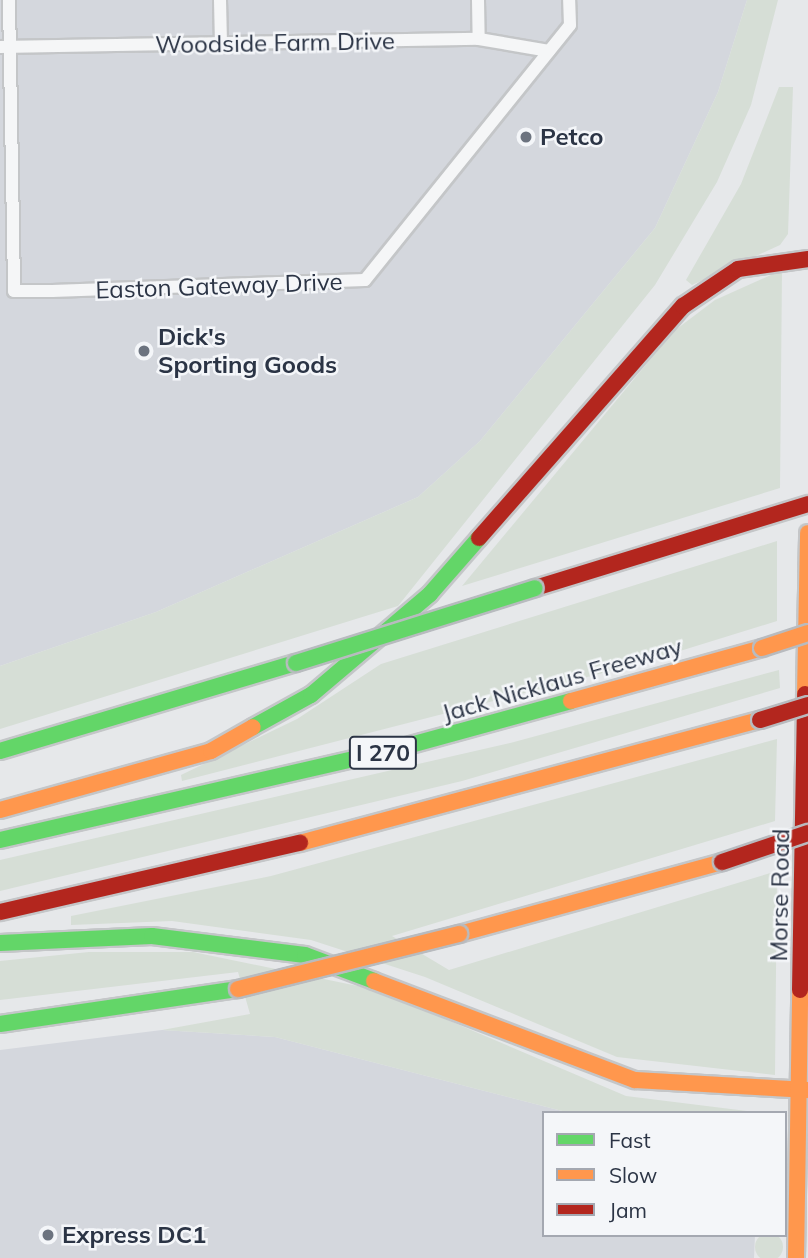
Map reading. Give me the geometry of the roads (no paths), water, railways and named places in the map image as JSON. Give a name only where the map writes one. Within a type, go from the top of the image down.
[{"type":"main road","points":[[0,810],[211,751],[311,695],[430,594],[683,306],[738,269],[808,259]]},
{"type":"main road","points":[[0,751],[296,663],[808,504]]},
{"type":"main road","name":"Morse Road","points":[[796,1258],[804,1090],[808,533]]},
{"type":"main road","name":"Jack Nicklaus Freeway","points":[[0,840],[386,752],[808,633]]},
{"type":"main road","points":[[0,912],[267,852],[808,705]]},
{"type":"main road","points":[[0,1029],[238,989],[459,934],[722,862],[808,832]]},
{"type":"main road","points":[[0,943],[152,936],[305,955],[635,1080],[673,1087],[804,1090]]},
{"type":"main road","points":[[0,1024],[47,1020]]},
{"type":"street","points":[[5,47],[9,0]]},
{"type":"street","points":[[220,0],[221,43]]},
{"type":"street","points":[[478,0],[479,39]]},
{"type":"street","name":"Easton Gateway Drive","points":[[5,47],[14,291],[365,280],[570,25],[569,0]]},
{"type":"street","name":"Woodside Farm Drive","points":[[5,47],[479,39],[549,51]]},
{"type":"place","name":"Petco","points":[[526,137]]},
{"type":"place","name":"Dick's Sporting Goods","points":[[144,351]]},
{"type":"place","name":"Express DC1","points":[[48,1235]]}]
